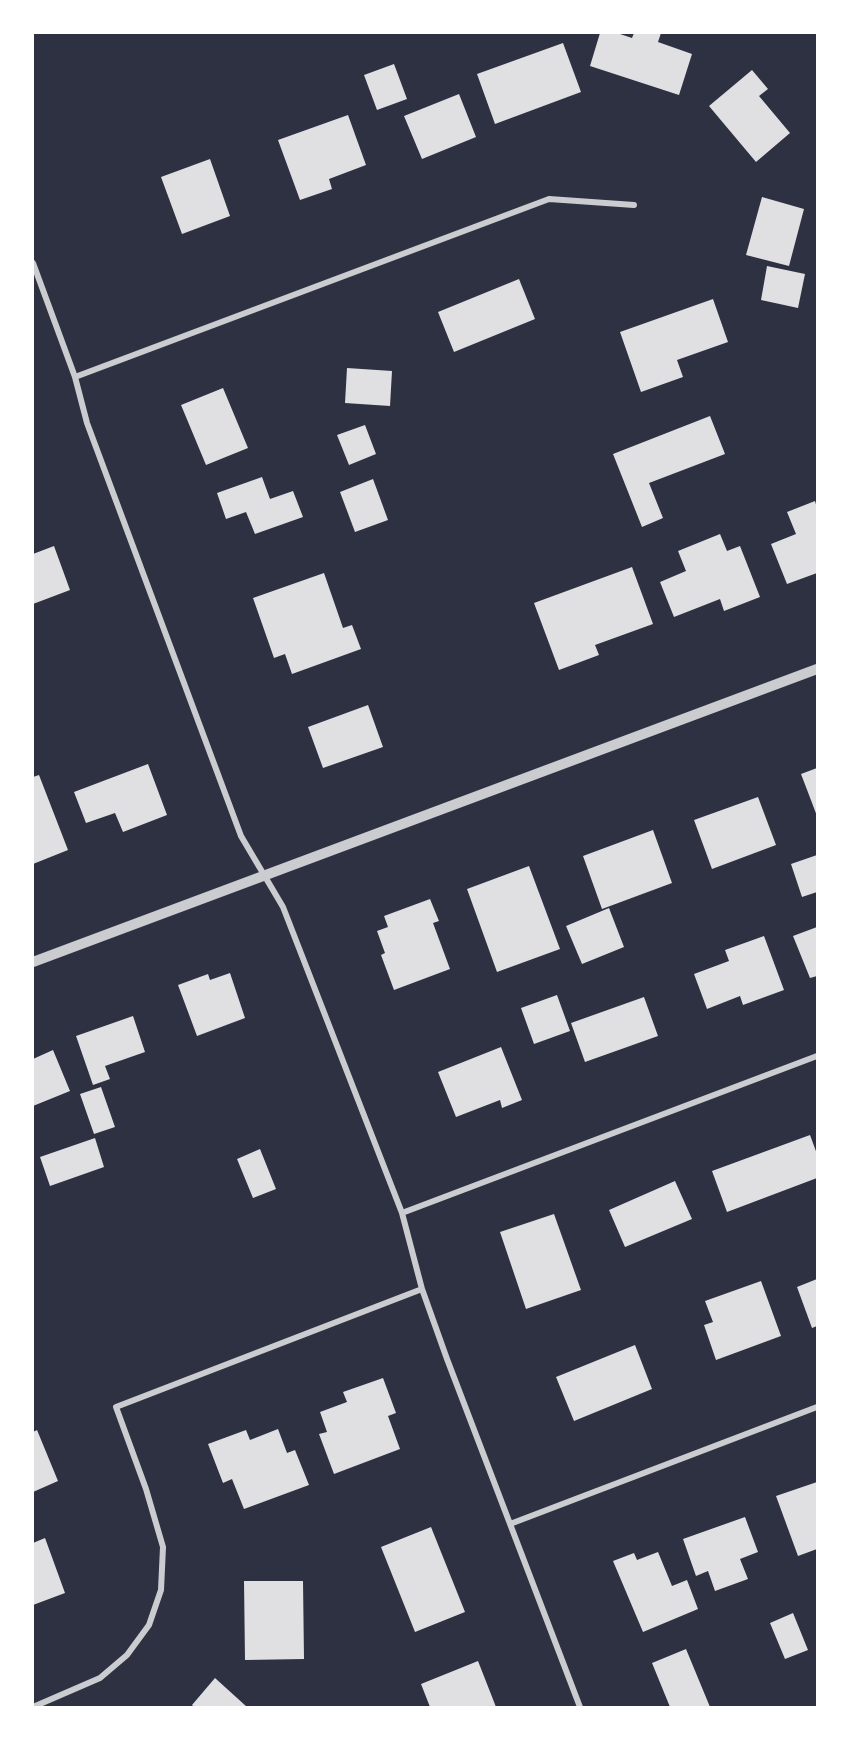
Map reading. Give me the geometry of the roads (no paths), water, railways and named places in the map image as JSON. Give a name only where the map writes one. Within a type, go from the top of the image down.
[{"type":"street","points":[[75,377],[549,199],[634,205]]},
{"type":"street","points":[[33,264],[75,377],[87,423],[241,836],[284,908],[402,1213],[422,1289],[580,1707]]},
{"type":"street","points":[[33,962],[817,669]]},
{"type":"street","points":[[402,1213],[817,1056]]},
{"type":"street","points":[[33,1707],[100,1678],[127,1655],[148,1625],[161,1590],[163,1547],[146,1489],[116,1407],[422,1289]]},
{"type":"street","points":[[510,1524],[817,1407]]}]
